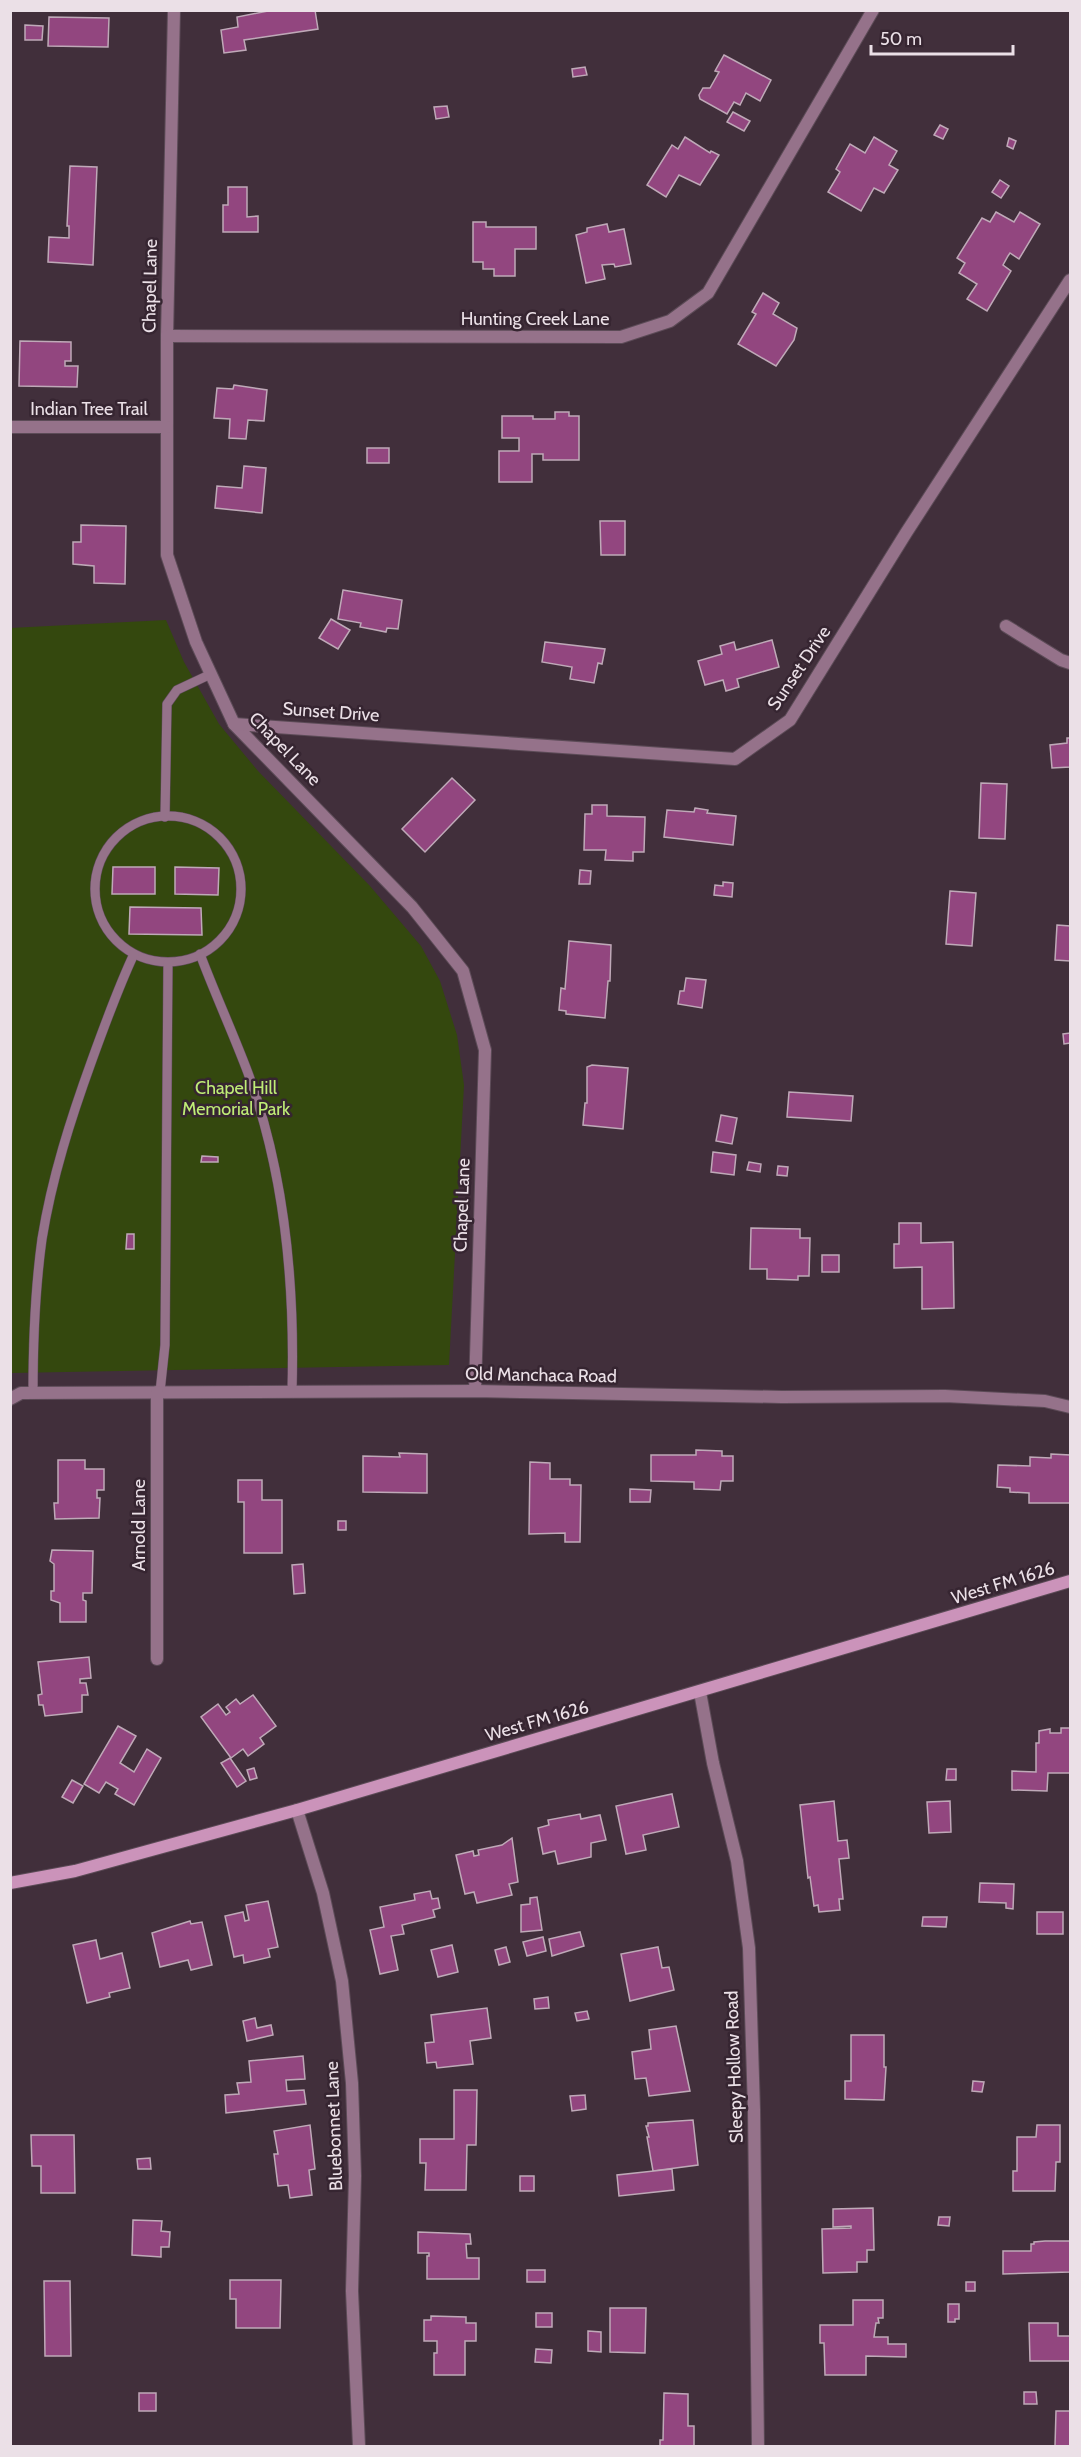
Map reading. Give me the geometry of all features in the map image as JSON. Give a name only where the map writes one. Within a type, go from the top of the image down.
[{"type":"main road","name":"West FM 1626","points":[[10,1883],[75,1871],[297,1810],[1071,1581]]},
{"type":"street","name":"Chapel Lane","points":[[174,10],[167,336],[167,555],[196,642],[234,724],[412,907],[463,971],[485,1050],[475,1391]]},
{"type":"street","name":"Hunting Creek Lane","points":[[167,336],[621,337],[670,321],[708,293],[873,10]]},
{"type":"street","name":"Sunset Drive","points":[[234,724],[735,759],[790,720],[906,533],[1071,280]]},
{"type":"street","name":"Indian Tree Trail","points":[[10,427],[167,427]]},
{"type":"street","points":[[1006,626],[1061,660],[1071,663]]},
{"type":"street","name":"Old Manchaca Road","points":[[10,1399],[21,1393],[475,1391],[782,1397],[945,1396],[1045,1401],[1071,1407]]},
{"type":"street","name":"Arnold Lane","points":[[157,1659],[159,1392]]},
{"type":"street","name":"Sleepy Hollow Road","points":[[700,1692],[713,1763],[737,1861],[749,1948],[754,2110],[758,2446]]},
{"type":"street","name":"Bluebonnet Lane","points":[[297,1810],[323,1893],[343,1992],[352,2083],[355,2176],[352,2291],[359,2446]]},
{"type":"lane","points":[[165,817],[167,704],[177,690],[211,674]]},
{"type":"lane","points":[[179,816],[202,824],[221,839],[235,859],[241,882],[240,906],[230,929],[213,947],[192,958],[168,963],[144,959],[122,948],[106,930],[96,908],[94,884],[99,860],[112,840],[131,825],[154,817],[165,817],[179,816]]},
{"type":"lane","points":[[33,1393],[33,1327],[42,1240],[49,1200],[68,1128],[119,986],[134,954]]},
{"type":"lane","points":[[200,954],[248,1073],[277,1178],[292,1301],[292,1391]]},
{"type":"lane","points":[[159,1392],[165,1345],[168,963]]},
{"type":"green space","name":"Chapel Hill Memorial Park","points":[[166,620],[184,662],[219,724],[258,771],[370,886],[421,946],[440,981],[457,1035],[464,1085],[449,1365],[11,1373],[10,628]]},
{"type":"building","points":[[273,10],[315,10],[318,29],[244,40],[246,50],[224,53],[221,30],[238,27],[237,17]]},
{"type":"building","points":[[49,17],[109,18],[108,47],[48,46]]},
{"type":"building","points":[[25,25],[43,26],[42,40],[25,40]]},
{"type":"building","points":[[724,55],[771,80],[760,101],[746,93],[740,105],[734,102],[727,114],[700,99],[699,95],[703,88],[710,88],[719,72],[715,71]]},
{"type":"building","points":[[585,67],[587,75],[573,77],[572,69]]},
{"type":"building","points":[[447,106],[449,117],[436,119],[434,107]]},
{"type":"building","points":[[733,112],[750,121],[744,131],[727,122]]},
{"type":"building","points":[[940,125],[948,129],[943,139],[934,135]]},
{"type":"building","points":[[685,137],[710,153],[711,151],[719,155],[700,185],[679,175],[666,197],[647,185],[672,145],[678,149]]},
{"type":"building","points":[[874,137],[897,151],[889,165],[898,170],[884,193],[874,188],[861,211],[828,192],[840,172],[836,169],[850,144],[865,153]]},
{"type":"building","points":[[1009,138],[1016,141],[1013,149],[1007,146]]},
{"type":"building","points":[[70,166],[97,167],[93,265],[48,262],[49,237],[69,238],[69,226],[67,226]]},
{"type":"building","points":[[1000,180],[1009,186],[1001,198],[992,192]]},
{"type":"building","points":[[228,187],[247,187],[247,217],[258,216],[258,232],[223,232],[223,205],[228,205]]},
{"type":"building","points":[[996,212],[1014,222],[1020,212],[1040,224],[1019,259],[1010,253],[1008,256],[1003,265],[1011,271],[987,311],[967,299],[977,284],[959,273],[965,263],[957,258],[982,218],[990,222]]},
{"type":"building","points":[[473,222],[486,222],[486,227],[536,227],[536,249],[515,249],[515,276],[494,276],[494,269],[483,269],[483,262],[473,262]]},
{"type":"building","points":[[607,224],[609,232],[624,229],[631,264],[615,267],[614,264],[602,265],[605,279],[586,283],[576,235],[587,232],[587,228]]},
{"type":"building","points":[[763,293],[779,303],[773,314],[797,328],[794,340],[776,366],[738,344],[756,314],[752,312]]},
{"type":"building","points":[[20,341],[71,342],[71,361],[65,361],[65,366],[78,366],[77,387],[19,386]]},
{"type":"building","points":[[234,385],[267,390],[264,421],[248,420],[246,439],[229,438],[230,419],[214,418],[217,388],[233,389]]},
{"type":"building","points":[[555,412],[569,412],[569,416],[579,416],[579,460],[543,460],[543,454],[532,454],[532,482],[499,482],[499,451],[519,451],[519,438],[502,438],[502,416],[555,419]]},
{"type":"building","points":[[367,448],[389,448],[389,463],[367,463]]},
{"type":"building","points":[[244,466],[266,468],[262,513],[215,508],[217,486],[242,488]]},
{"type":"building","points":[[600,521],[625,521],[625,555],[601,555]]},
{"type":"building","points":[[81,525],[126,526],[125,584],[94,583],[94,566],[73,564],[73,542],[81,542]]},
{"type":"building","points":[[343,590],[402,600],[398,629],[387,628],[386,632],[360,627],[361,623],[338,619]]},
{"type":"building","points":[[331,619],[350,630],[338,649],[319,638]]},
{"type":"building","points":[[772,640],[779,667],[737,679],[739,687],[726,691],[723,680],[705,685],[698,661],[722,654],[720,646],[734,642],[736,650]]},
{"type":"building","points":[[545,642],[605,649],[602,664],[598,663],[594,683],[570,679],[572,667],[542,662]]},
{"type":"building","points":[[1067,738],[1070,738],[1070,767],[1052,768],[1050,745],[1067,743]]},
{"type":"building","points":[[452,778],[475,800],[425,852],[402,829]]},
{"type":"building","points":[[981,783],[1007,784],[1005,839],[979,838]]},
{"type":"building","points":[[592,805],[607,805],[607,816],[645,817],[644,852],[633,852],[633,861],[605,860],[606,850],[584,850],[585,814],[592,814]]},
{"type":"building","points":[[695,808],[708,810],[707,813],[736,816],[733,845],[664,837],[667,810],[694,812]]},
{"type":"building","points":[[113,867],[155,867],[155,894],[112,894]]},
{"type":"building","points":[[175,867],[219,868],[218,895],[175,894]]},
{"type":"building","points":[[580,870],[591,871],[590,884],[579,884]]},
{"type":"building","points":[[723,882],[733,883],[732,897],[714,895],[715,885],[723,886]]},
{"type":"building","points":[[950,891],[976,893],[972,946],[946,944]]},
{"type":"building","points":[[130,907],[201,908],[202,935],[129,934]]},
{"type":"building","points":[[1057,925],[1070,926],[1070,961],[1055,960]]},
{"type":"building","points":[[569,941],[611,945],[610,981],[608,981],[605,1018],[566,1014],[566,1011],[559,1010],[561,988],[565,989]]},
{"type":"building","points":[[686,978],[706,980],[702,1008],[678,1004],[680,991],[684,991]]},
{"type":"building","points":[[1070,1033],[1070,1043],[1064,1044],[1063,1034]]},
{"type":"building","points":[[592,1065],[628,1068],[623,1129],[583,1125],[585,1103],[587,1103],[587,1067]]},
{"type":"building","points":[[789,1092],[853,1096],[851,1121],[787,1117]]},
{"type":"building","points":[[721,1115],[737,1118],[732,1144],[716,1141]]},
{"type":"building","points":[[713,1152],[736,1155],[734,1175],[711,1172]]},
{"type":"building","points":[[202,1156],[218,1157],[218,1162],[201,1162]]},
{"type":"building","points":[[749,1162],[761,1164],[760,1172],[747,1170]]},
{"type":"building","points":[[778,1166],[788,1167],[787,1176],[777,1175]]},
{"type":"building","points":[[899,1223],[921,1223],[921,1243],[953,1242],[954,1308],[922,1309],[922,1267],[894,1268],[894,1244],[899,1244]]},
{"type":"building","points":[[751,1228],[800,1229],[800,1238],[810,1238],[809,1276],[798,1276],[798,1280],[767,1279],[767,1269],[750,1269]]},
{"type":"building","points":[[127,1234],[134,1234],[134,1249],[126,1249]]},
{"type":"building","points":[[822,1255],[839,1255],[839,1272],[822,1272]]},
{"type":"building","points":[[696,1450],[722,1451],[722,1456],[733,1456],[733,1481],[721,1481],[720,1490],[694,1489],[694,1482],[651,1481],[651,1455],[696,1455]]},
{"type":"building","points":[[399,1453],[427,1454],[427,1493],[363,1492],[363,1456],[400,1457]]},
{"type":"building","points":[[1051,1454],[1070,1455],[1070,1503],[1029,1503],[1029,1493],[1010,1492],[1010,1488],[997,1487],[998,1465],[1030,1466],[1030,1457],[1051,1458]]},
{"type":"building","points":[[58,1460],[85,1460],[85,1469],[104,1469],[104,1490],[97,1490],[97,1498],[100,1498],[99,1518],[55,1519],[54,1503],[58,1503]]},
{"type":"building","points":[[530,1462],[550,1463],[550,1479],[570,1479],[570,1485],[581,1485],[580,1542],[565,1542],[565,1533],[529,1534]]},
{"type":"building","points":[[238,1480],[262,1480],[262,1500],[282,1500],[282,1553],[244,1553],[244,1502],[238,1502]]},
{"type":"building","points":[[630,1489],[651,1490],[650,1502],[630,1502]]},
{"type":"building","points":[[338,1521],[346,1521],[346,1530],[338,1530]]},
{"type":"building","points":[[52,1550],[93,1551],[92,1593],[83,1593],[83,1600],[86,1601],[86,1622],[60,1622],[60,1603],[51,1600],[51,1591],[54,1591],[54,1564],[50,1561]]},
{"type":"building","points":[[303,1564],[305,1593],[294,1594],[292,1565]]},
{"type":"building","points":[[89,1657],[91,1678],[80,1679],[80,1683],[86,1683],[88,1695],[82,1695],[82,1712],[45,1716],[43,1705],[39,1705],[38,1695],[42,1694],[38,1662]]},
{"type":"building","points":[[253,1695],[276,1726],[260,1738],[264,1744],[248,1756],[243,1749],[231,1758],[201,1717],[218,1704],[226,1715],[230,1712],[226,1707],[236,1699],[240,1704]]},
{"type":"building","points":[[118,1726],[136,1736],[120,1763],[134,1772],[147,1749],[161,1758],[134,1805],[115,1794],[118,1789],[106,1782],[99,1793],[84,1784]]},
{"type":"building","points":[[1061,1728],[1070,1728],[1070,1773],[1048,1773],[1047,1791],[1012,1790],[1012,1771],[1036,1772],[1036,1743],[1039,1743],[1039,1731],[1050,1729],[1050,1733],[1061,1733]]},
{"type":"building","points":[[230,1758],[246,1781],[237,1787],[221,1763]]},
{"type":"building","points":[[254,1768],[257,1778],[250,1780],[247,1770]]},
{"type":"building","points":[[947,1769],[956,1769],[956,1780],[946,1780]]},
{"type":"building","points":[[72,1780],[83,1786],[73,1803],[62,1797]]},
{"type":"building","points":[[672,1794],[679,1827],[643,1835],[646,1850],[626,1854],[616,1806]]},
{"type":"building","points":[[834,1801],[838,1841],[847,1840],[849,1858],[839,1859],[843,1899],[839,1899],[840,1910],[819,1912],[818,1905],[814,1906],[810,1877],[808,1878],[800,1805]]},
{"type":"building","points":[[950,1801],[951,1832],[929,1833],[927,1802]]},
{"type":"building","points":[[580,1814],[581,1819],[600,1815],[606,1840],[591,1843],[591,1857],[558,1864],[555,1851],[543,1854],[538,1828],[549,1825],[548,1820]]},
{"type":"building","points":[[512,1838],[518,1882],[509,1884],[512,1895],[477,1903],[474,1892],[465,1894],[456,1855],[473,1851],[474,1856],[479,1855],[478,1850],[502,1845]]},
{"type":"building","points":[[980,1883],[1014,1884],[1013,1909],[1006,1908],[1006,1903],[979,1902]]},
{"type":"building","points":[[430,1891],[432,1899],[438,1898],[440,1908],[433,1910],[435,1917],[402,1925],[404,1934],[391,1936],[398,1970],[380,1974],[370,1930],[384,1927],[380,1907],[415,1900],[414,1894]]},
{"type":"building","points":[[537,1897],[542,1930],[521,1932],[521,1905],[530,1904],[530,1898]]},
{"type":"building","points":[[268,1901],[278,1947],[268,1949],[270,1957],[244,1963],[243,1955],[234,1957],[225,1916],[243,1912],[245,1921],[249,1920],[246,1905]]},
{"type":"building","points":[[1037,1912],[1063,1912],[1063,1934],[1037,1934]]},
{"type":"building","points":[[923,1917],[947,1917],[946,1927],[922,1926]]},
{"type":"building","points":[[190,1921],[191,1924],[202,1922],[212,1965],[191,1970],[188,1960],[160,1967],[152,1933]]},
{"type":"building","points":[[580,1932],[584,1946],[552,1956],[549,1939]]},
{"type":"building","points":[[543,1937],[546,1951],[527,1956],[523,1942]]},
{"type":"building","points":[[96,1940],[100,1959],[122,1953],[130,1988],[109,1993],[110,1997],[87,2003],[73,1945]]},
{"type":"building","points":[[452,1945],[458,1972],[438,1977],[431,1950]]},
{"type":"building","points":[[506,1947],[510,1962],[499,1965],[495,1950]]},
{"type":"building","points":[[658,1947],[662,1968],[669,1967],[674,1990],[630,2001],[621,1954]]},
{"type":"building","points":[[548,1997],[549,2008],[535,2009],[534,1999]]},
{"type":"building","points":[[487,2008],[491,2038],[470,2041],[473,2064],[437,2068],[436,2062],[427,2063],[425,2043],[434,2042],[431,2015]]},
{"type":"building","points":[[587,2011],[589,2019],[577,2021],[575,2013]]},
{"type":"building","points":[[255,2018],[257,2028],[271,2025],[273,2035],[247,2041],[243,2021]]},
{"type":"building","points":[[676,2026],[690,2091],[649,2096],[646,2078],[635,2079],[632,2052],[651,2049],[649,2030]]},
{"type":"building","points":[[851,2035],[884,2035],[884,2067],[886,2067],[884,2100],[845,2099],[845,2081],[851,2081]]},
{"type":"building","points":[[303,2056],[305,2079],[286,2080],[287,2091],[304,2090],[306,2104],[226,2113],[225,2095],[239,2094],[237,2083],[251,2082],[249,2061]]},
{"type":"building","points":[[973,2081],[984,2082],[982,2092],[972,2091]]},
{"type":"building","points":[[454,2090],[477,2090],[476,2145],[467,2145],[466,2190],[425,2190],[426,2163],[420,2163],[420,2139],[454,2139]]},
{"type":"building","points":[[585,2095],[586,2109],[572,2111],[570,2096]]},
{"type":"building","points":[[693,2120],[698,2165],[653,2171],[647,2137],[649,2137],[646,2126],[648,2123]]},
{"type":"building","points":[[310,2125],[315,2169],[309,2170],[312,2195],[290,2198],[288,2185],[278,2186],[274,2154],[278,2154],[274,2131]]},
{"type":"building","points":[[1037,2125],[1060,2125],[1060,2162],[1056,2162],[1055,2191],[1013,2191],[1013,2171],[1017,2171],[1017,2137],[1036,2137]]},
{"type":"building","points":[[31,2135],[74,2135],[75,2193],[41,2193],[41,2166],[32,2166]]},
{"type":"building","points":[[150,2158],[151,2169],[138,2169],[137,2159]]},
{"type":"building","points":[[672,2169],[674,2190],[619,2196],[617,2175]]},
{"type":"building","points":[[520,2176],[534,2176],[534,2191],[520,2191]]},
{"type":"building","points":[[873,2208],[874,2250],[867,2250],[867,2262],[857,2262],[857,2272],[823,2273],[822,2229],[851,2228],[851,2226],[833,2227],[833,2209]]},
{"type":"building","points":[[939,2217],[950,2217],[949,2226],[938,2225]]},
{"type":"building","points":[[133,2220],[162,2221],[161,2231],[170,2232],[169,2247],[161,2247],[161,2257],[132,2255]]},
{"type":"building","points":[[418,2232],[470,2234],[471,2244],[466,2244],[467,2258],[479,2258],[479,2279],[427,2279],[429,2253],[418,2253]]},
{"type":"building","points":[[1045,2241],[1070,2241],[1070,2272],[1003,2274],[1003,2251],[1031,2251],[1031,2244]]},
{"type":"building","points":[[527,2270],[545,2270],[545,2282],[527,2282]]},
{"type":"building","points":[[230,2280],[281,2280],[280,2328],[236,2328],[236,2299],[230,2299]]},
{"type":"building","points":[[44,2281],[70,2281],[71,2356],[45,2356]]},
{"type":"building","points":[[966,2282],[975,2282],[975,2291],[966,2291]]},
{"type":"building","points":[[853,2300],[883,2300],[883,2318],[878,2318],[879,2323],[876,2323],[874,2337],[888,2337],[888,2344],[906,2344],[906,2357],[866,2356],[866,2375],[825,2375],[824,2343],[820,2343],[820,2325],[853,2325]]},
{"type":"building","points":[[948,2304],[959,2304],[959,2319],[955,2319],[955,2322],[948,2322]]},
{"type":"building","points":[[610,2308],[646,2308],[645,2353],[610,2352]]},
{"type":"building","points":[[536,2313],[552,2313],[552,2327],[536,2327]]},
{"type":"building","points":[[431,2316],[466,2317],[466,2323],[476,2323],[476,2341],[465,2341],[465,2375],[434,2375],[434,2353],[437,2353],[437,2341],[424,2341],[424,2320],[431,2320]]},
{"type":"building","points":[[1029,2323],[1058,2323],[1058,2336],[1070,2336],[1070,2361],[1030,2361]]},
{"type":"building","points":[[588,2331],[601,2332],[601,2352],[588,2351]]},
{"type":"building","points":[[536,2349],[552,2350],[551,2363],[535,2362]]},
{"type":"building","points":[[1024,2392],[1036,2392],[1037,2404],[1024,2404]]},
{"type":"building","points":[[139,2393],[156,2393],[156,2411],[139,2411]]},
{"type":"building","points":[[664,2393],[688,2394],[688,2426],[694,2426],[694,2446],[660,2446],[660,2440],[663,2440]]},
{"type":"building","points":[[1056,2411],[1070,2411],[1070,2446],[1055,2446]]}]
